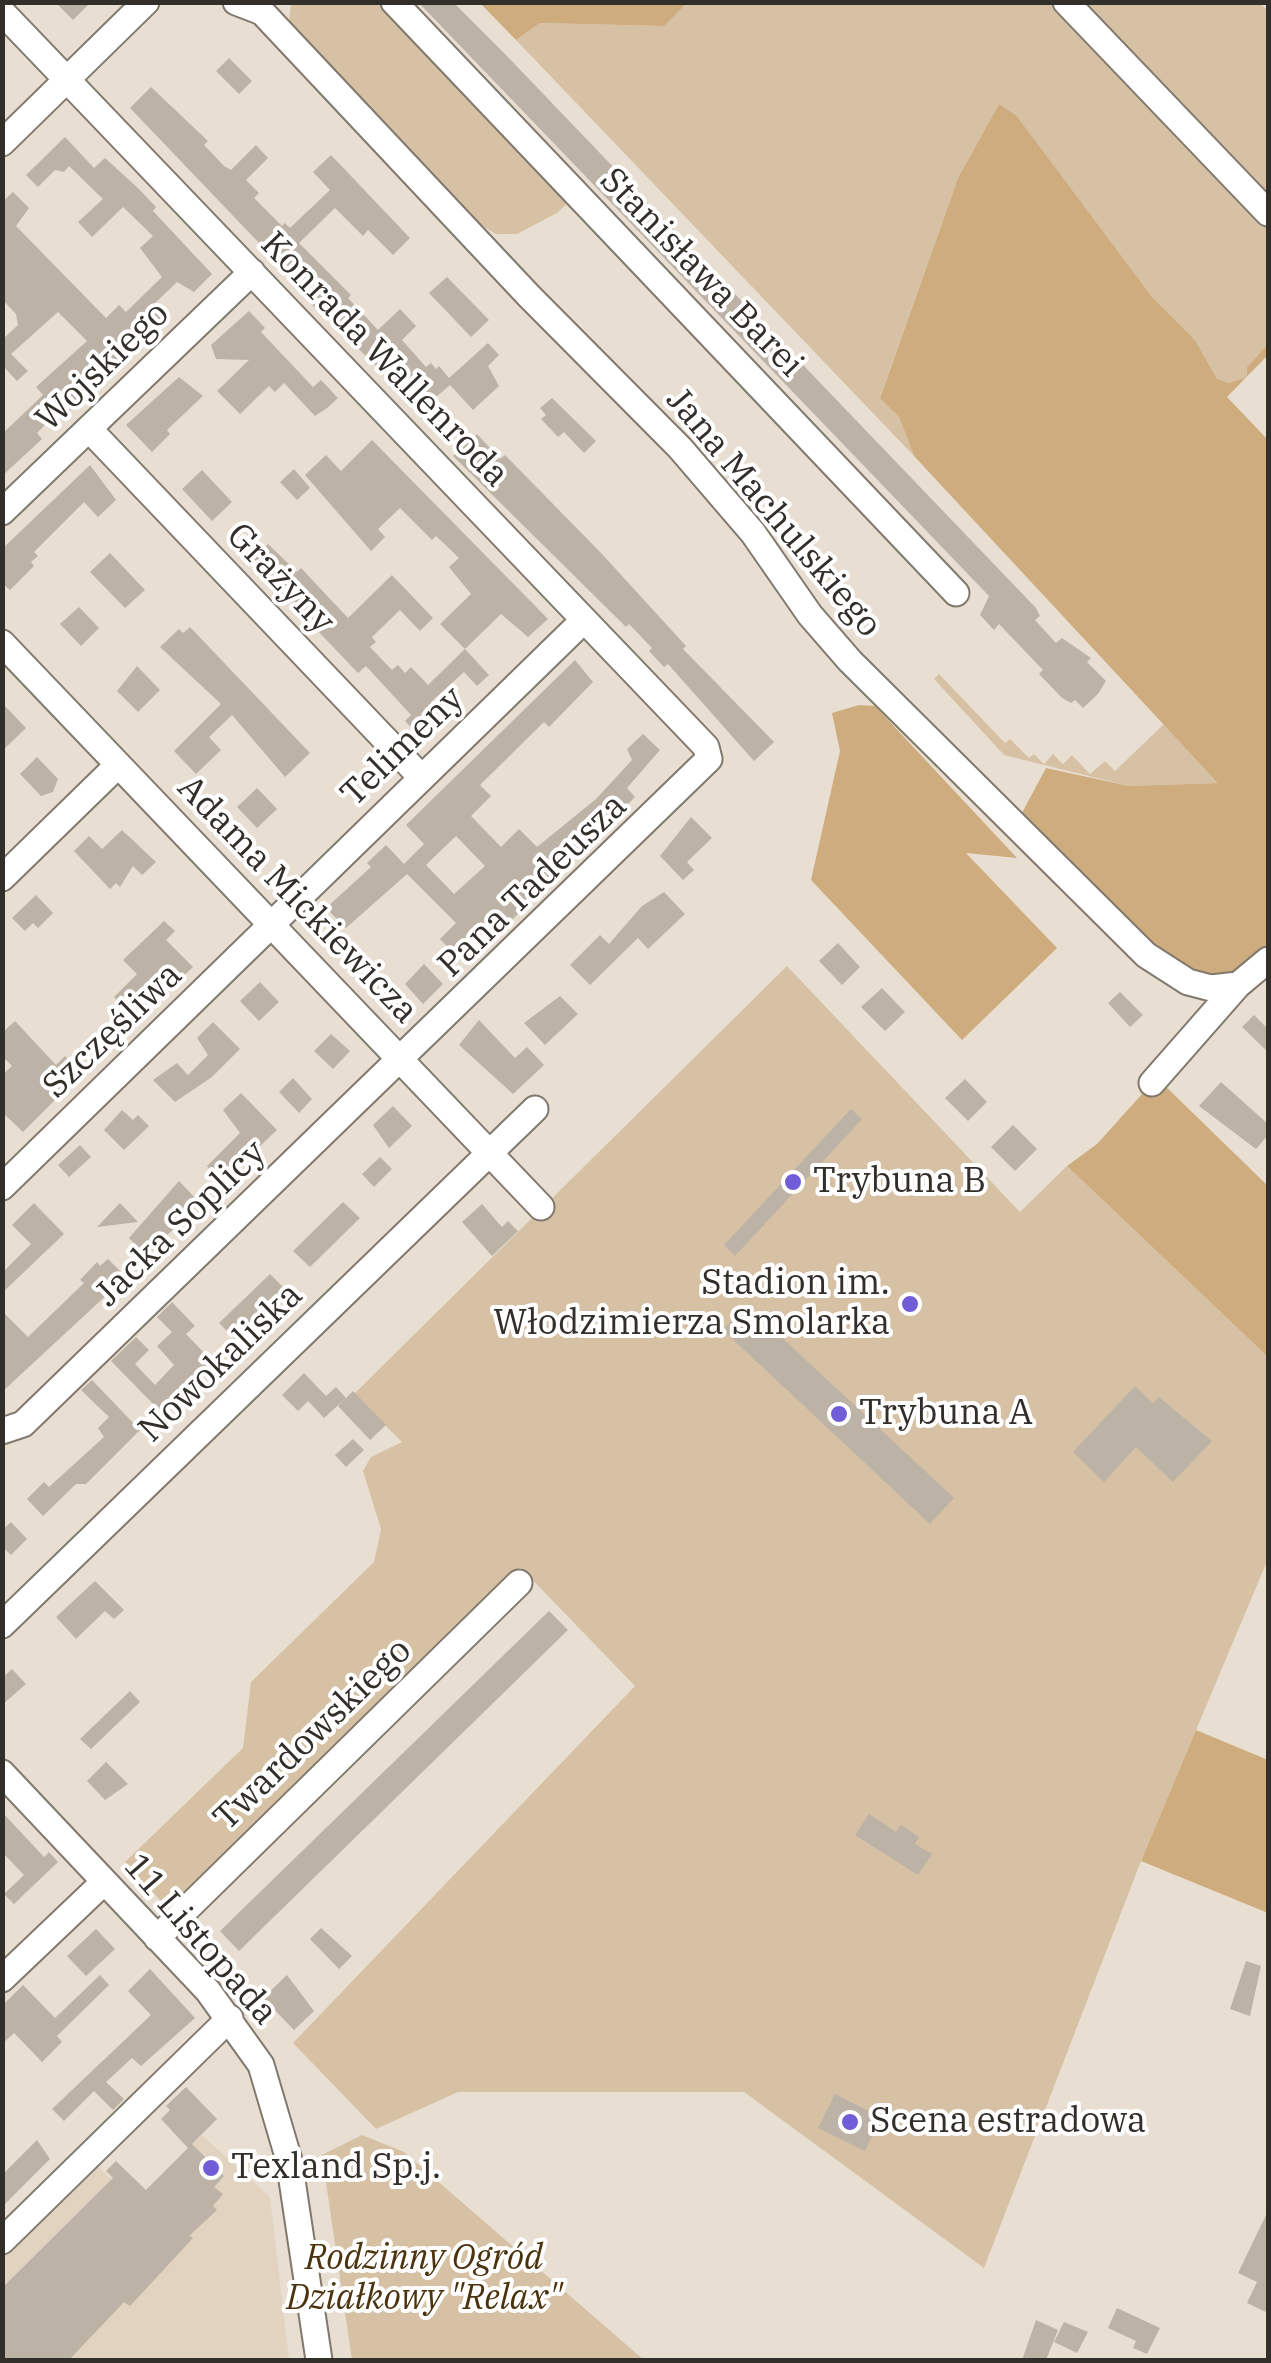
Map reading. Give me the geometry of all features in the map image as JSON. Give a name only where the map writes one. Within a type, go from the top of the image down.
[{"type":"street","points":[[2,143],[146,2]]},
{"type":"street","name":"Jana Machulskiego","points":[[236,2],[262,12],[529,296],[680,448],[753,533],[810,616],[850,661],[1146,955],[1188,982],[1211,988],[1238,985]]},
{"type":"street","name":"Stanisława Barei","points":[[394,2],[956,593]]},
{"type":"street","points":[[1066,2],[1268,213]]},
{"type":"street","name":"Konrada Wallenroda","points":[[2,12],[706,747],[709,760]]},
{"type":"street","name":"Wojskiego","points":[[2,512],[252,272]]},
{"type":"street","name":"Grażyny","points":[[89,429],[421,777]]},
{"type":"street","name":"Telimeny","points":[[272,926],[584,620]]},
{"type":"street","name":"Adama Mickiewicza","points":[[2,643],[542,1207]]},
{"type":"street","name":"Pana Tadeusza","points":[[403,1060],[709,760]]},
{"type":"street","points":[[2,878],[118,765]]},
{"type":"street","name":"Szczęśliwa","points":[[2,1188],[272,926]]},
{"type":"street","points":[[1152,1083],[1238,985],[1268,960]]},
{"type":"street","name":"Jacka Soplicy","points":[[2,1431],[23,1424],[403,1060]]},
{"type":"street","name":"Nowokaliska","points":[[2,1624],[535,1108]]},
{"type":"street","name":"Twardowskiego","points":[[157,1938],[519,1583]]},
{"type":"street","name":"11 Listopada","points":[[2,1774],[230,2018],[261,2065],[286,2145],[319,2360]]},
{"type":"street","points":[[2,1979],[104,1882]]},
{"type":"street","points":[[2,2242],[230,2018]]},
{"type":"shaded area","points":[[480,3],[687,3],[664,26],[540,23],[516,40]]},
{"type":"shaded area","points":[[999,104],[1016,115],[1153,298],[1195,340],[1217,379],[1229,383],[1246,377],[1227,397],[1268,440],[1268,946],[1238,985],[1188,982],[1016,824],[1046,768],[1129,786],[1218,783],[914,456],[899,417],[880,398],[958,178]]},
{"type":"shaded area","points":[[1268,344],[1268,355],[1247,377],[1247,367]]},
{"type":"shaded area","points":[[859,705],[875,706],[1017,858],[966,853],[1057,948],[962,1040],[811,880],[840,751],[832,713]]},
{"type":"shaded area","points":[[1161,1082],[1268,1186],[1268,1357],[1067,1166],[1097,1144],[1152,1083]]},
{"type":"shaded area","points":[[1196,1730],[1268,1760],[1268,1913],[1141,1861]]},
{"type":"shaded area","points":[[202,2135],[270,2197],[289,2360],[3,2360],[3,2252],[93,2162],[134,2201]]},
{"type":"green space","points":[[291,3],[381,3],[569,202],[557,213],[517,234],[496,234],[467,217],[289,23]]},
{"type":"green space","points":[[687,3],[1260,3],[1268,11],[1268,344],[1247,367],[1247,377],[1229,383],[1217,379],[1195,340],[1153,298],[1016,115],[999,104],[958,178],[880,397],[899,417],[914,456],[516,40],[540,23],[663,26]]},
{"type":"green space","points":[[939,674],[1005,743],[1010,739],[1029,758],[1034,754],[1044,764],[1053,754],[1063,764],[1072,755],[1090,774],[1105,761],[1115,771],[1165,723],[1219,783],[1129,786],[1004,755],[934,679]]},
{"type":"green space","points":[[787,966],[1020,1212],[1067,1166],[1268,1357],[1268,1559],[1141,1861],[984,2268],[744,2092],[458,2092],[376,2129],[293,2043],[635,1686],[520,1567],[171,1912],[125,1862],[243,1748],[251,1682],[374,1562],[381,1529],[363,1471],[371,1457],[402,1442],[354,1394]]},
{"type":"green space","name":"Rodzinny Ogród Działkowy \"Relax\"","points":[[362,2135],[404,2152],[644,2360],[352,2360],[322,2155]]},
{"type":"building","points":[[55,2],[91,2],[73,20]]},
{"type":"building","points":[[418,2],[453,2],[505,54],[1036,608],[1040,616],[1035,620],[1056,643],[1062,638],[1091,658],[1087,662],[1106,681],[1098,694],[1083,708],[1075,700],[1071,703],[1062,698],[1039,674],[1043,670],[999,624],[994,630],[980,615],[989,596]]},
{"type":"building","points":[[229,58],[252,81],[239,94],[216,71]]},
{"type":"building","points":[[151,87],[208,141],[204,145],[231,170],[256,145],[268,158],[246,180],[259,193],[254,198],[282,226],[285,223],[290,228],[330,190],[313,172],[331,155],[410,238],[393,255],[368,230],[363,236],[335,208],[299,243],[351,295],[348,298],[378,330],[400,309],[416,326],[402,340],[426,367],[431,363],[436,369],[439,366],[449,378],[488,343],[499,355],[488,366],[499,386],[473,410],[450,385],[422,409],[310,303],[314,299],[306,292],[310,288],[286,264],[282,267],[130,108]]},
{"type":"building","points":[[65,137],[94,168],[105,158],[139,189],[156,207],[153,211],[212,274],[194,292],[177,282],[153,305],[166,319],[76,407],[65,414],[61,409],[37,433],[42,439],[2,476],[2,434],[43,395],[36,387],[87,341],[58,312],[11,354],[28,371],[17,381],[2,365],[2,340],[18,325],[16,314],[2,299],[2,202],[13,192],[29,208],[16,226],[106,318],[119,305],[126,312],[162,277],[140,248],[153,236],[123,207],[92,237],[78,222],[103,199],[69,166],[64,172],[55,170],[38,187],[26,175]]},
{"type":"building","points":[[447,277],[489,320],[471,337],[429,293]]},
{"type":"building","points":[[249,311],[265,328],[261,332],[313,387],[321,380],[338,398],[327,408],[315,416],[284,383],[275,392],[269,386],[240,414],[217,391],[249,360],[216,359],[211,345]]},
{"type":"building","points":[[179,377],[203,396],[167,430],[170,434],[152,452],[126,425]]},
{"type":"building","points":[[552,398],[596,441],[584,453],[564,432],[558,437],[541,419],[546,415],[540,408]]},
{"type":"building","points":[[477,434],[500,459],[505,455],[602,554],[686,646],[683,649],[774,742],[754,761],[668,664],[664,667],[649,651],[652,648],[629,624],[626,627],[453,456]]},
{"type":"building","points":[[372,440],[548,619],[528,637],[501,614],[465,649],[440,624],[471,594],[449,567],[459,558],[436,536],[432,540],[400,508],[378,529],[385,537],[371,551],[305,475],[326,455],[341,471]]},
{"type":"building","points":[[90,465],[116,500],[98,517],[84,502],[34,552],[38,556],[31,562],[34,566],[10,590],[2,583],[2,549]]},
{"type":"building","points":[[294,469],[310,488],[297,500],[280,482]]},
{"type":"building","points":[[202,470],[232,502],[212,521],[182,489]]},
{"type":"building","points":[[268,544],[297,572],[301,568],[348,618],[392,575],[433,618],[420,631],[400,610],[372,637],[376,642],[370,647],[392,670],[398,665],[405,673],[411,667],[428,685],[465,649],[489,675],[477,686],[464,672],[431,702],[442,721],[422,739],[405,721],[411,715],[366,666],[358,673],[251,561]]},
{"type":"building","points":[[110,553],[145,590],[125,608],[90,572]]},
{"type":"building","points":[[79,607],[99,628],[81,646],[60,624]]},
{"type":"building","points":[[190,627],[310,753],[285,777],[232,715],[209,737],[221,750],[196,774],[174,751],[221,704],[160,647],[179,629],[183,633]]},
{"type":"building","points":[[575,660],[593,682],[549,727],[544,722],[480,785],[491,796],[471,816],[501,847],[519,829],[537,847],[596,799],[632,760],[627,749],[643,734],[660,750],[627,788],[635,797],[505,927],[498,919],[458,958],[440,939],[456,923],[407,874],[346,928],[326,908],[371,867],[367,863],[386,845],[404,864],[424,844],[406,825]],"holes":[[[456,836],[485,866],[454,894],[426,865]]]},
{"type":"building","points":[[137,666],[160,690],[138,712],[117,691]]},
{"type":"building","points":[[2,703],[26,728],[2,751]]},
{"type":"building","points":[[37,757],[58,779],[53,792],[41,796],[20,774]]},
{"type":"building","points":[[257,788],[277,809],[257,828],[237,807]]},
{"type":"building","points":[[691,817],[712,838],[687,862],[694,870],[683,880],[660,856]]},
{"type":"building","points":[[122,830],[156,862],[142,875],[133,866],[120,887],[116,883],[110,889],[74,851],[89,836],[102,849]]},
{"type":"building","points":[[664,892],[685,914],[648,949],[638,938],[590,985],[570,965],[600,935],[609,944],[642,906]]},
{"type":"building","points":[[36,895],[53,913],[38,928],[33,923],[25,931],[12,918]]},
{"type":"building","points":[[164,921],[175,931],[166,940],[193,967],[134,1023],[116,1005],[119,1002],[114,997],[137,974],[123,960]]},
{"type":"building","points":[[838,943],[860,967],[842,985],[819,961]]},
{"type":"building","points":[[424,964],[443,984],[423,1004],[405,984]]},
{"type":"building","points":[[260,982],[279,1002],[259,1021],[240,1001]]},
{"type":"building","points":[[882,988],[905,1012],[885,1031],[861,1007]]},
{"type":"building","points":[[1120,992],[1143,1015],[1130,1027],[1108,1003]]},
{"type":"building","points":[[560,996],[578,1014],[545,1045],[524,1023]]},
{"type":"building","points":[[1254,1015],[1268,1029],[1268,1052],[1242,1027]]},
{"type":"building","points":[[479,1020],[515,1058],[527,1047],[544,1065],[513,1094],[459,1045]]},
{"type":"building","points":[[15,1021],[56,1065],[65,1056],[81,1074],[23,1132],[2,1112],[2,1075],[12,1066],[2,1056],[2,1033]]},
{"type":"building","points":[[213,1022],[240,1049],[212,1077],[175,1102],[153,1080],[177,1063],[188,1075],[208,1055],[197,1038]]},
{"type":"building","points":[[331,1034],[350,1051],[333,1069],[314,1051]]},
{"type":"building","points":[[293,1078],[312,1099],[299,1113],[279,1092]]},
{"type":"building","points":[[965,1079],[987,1102],[968,1121],[945,1098]]},
{"type":"building","points":[[1221,1082],[1268,1124],[1268,1135],[1256,1149],[1199,1106]]},
{"type":"building","points":[[241,1093],[277,1130],[222,1182],[207,1166],[240,1133],[223,1110]]},
{"type":"building","points":[[393,1106],[412,1126],[389,1148],[373,1125]]},
{"type":"building","name":"Trybuna B","points":[[851,1109],[862,1119],[735,1256],[724,1245]]},
{"type":"building","points":[[122,1110],[133,1120],[138,1115],[149,1126],[124,1150],[104,1130]]},
{"type":"building","points":[[1013,1125],[1037,1149],[1015,1171],[991,1147]]},
{"type":"building","points":[[80,1145],[91,1157],[69,1177],[58,1165]]},
{"type":"building","points":[[380,1157],[392,1169],[374,1187],[362,1174]]},
{"type":"building","points":[[179,1181],[200,1203],[146,1256],[129,1238]]},
{"type":"building","points":[[343,1202],[360,1218],[310,1267],[293,1251]]},
{"type":"building","points":[[34,1203],[64,1234],[2,1293],[2,1273],[31,1244],[12,1225]]},
{"type":"building","points":[[120,1203],[138,1222],[97,1227]]},
{"type":"building","points":[[482,1204],[502,1227],[508,1221],[518,1231],[492,1256],[462,1222]]},
{"type":"building","points":[[108,1259],[126,1277],[2,1392],[2,1311],[28,1337],[84,1283],[80,1280],[97,1262],[100,1266]]},
{"type":"building","points":[[270,1274],[286,1290],[235,1339],[219,1323]]},
{"type":"building","points":[[172,1302],[195,1326],[186,1334],[212,1361],[161,1412],[111,1361],[136,1337],[149,1350],[135,1364],[155,1385],[174,1365],[157,1346],[172,1332],[157,1317]]},
{"type":"building","name":"Trybuna A","points":[[747,1305],[954,1498],[930,1524],[723,1330]]},
{"type":"building","points":[[304,1373],[326,1396],[336,1387],[346,1398],[324,1418],[308,1401],[298,1411],[282,1395]]},
{"type":"building","points":[[92,1380],[140,1430],[86,1484],[76,1484],[43,1516],[27,1499],[44,1482],[49,1487],[104,1437],[98,1428],[109,1417],[81,1390]]},
{"type":"building","points":[[1135,1386],[1153,1403],[1159,1397],[1212,1441],[1173,1482],[1136,1447],[1104,1482],[1073,1452]]},
{"type":"building","points":[[353,1391],[386,1425],[370,1440],[338,1406]]},
{"type":"building","points":[[353,1439],[364,1450],[346,1467],[335,1455]]},
{"type":"building","points":[[11,1522],[27,1539],[11,1555],[2,1546],[2,1530]]},
{"type":"building","points":[[95,1581],[124,1610],[114,1619],[105,1611],[76,1639],[56,1617]]},
{"type":"building","points":[[549,1611],[568,1630],[239,1951],[220,1931]]},
{"type":"building","points":[[12,1669],[26,1684],[2,1705],[2,1678]]},
{"type":"building","points":[[130,1691],[140,1702],[91,1749],[80,1739]]},
{"type":"building","points":[[106,1762],[128,1784],[105,1800],[87,1781]]},
{"type":"building","points":[[2,1812],[44,1857],[49,1852],[58,1862],[14,1904],[4,1894],[24,1875],[2,1852]]},
{"type":"building","points":[[869,1814],[896,1832],[901,1825],[919,1837],[915,1844],[932,1854],[918,1875],[855,1835]]},
{"type":"building","points":[[321,1928],[352,1956],[339,1969],[310,1939]]},
{"type":"building","points":[[96,1929],[115,1949],[86,1976],[67,1956]]},
{"type":"building","points":[[1246,1961],[1261,1966],[1250,2016],[1230,2009]]},
{"type":"building","points":[[150,1969],[195,2018],[141,2066],[132,2058],[106,2082],[124,2099],[113,2110],[94,2091],[64,2121],[52,2109],[151,2015],[128,1991]]},
{"type":"building","points":[[100,1975],[109,1985],[57,2036],[62,2042],[42,2062],[14,2033],[2,2044],[2,2006],[23,1985],[55,2018]]},
{"type":"building","points":[[287,1975],[314,2011],[294,2030],[263,1998]]},
{"type":"building","points":[[186,2087],[217,2119],[188,2148],[161,2119],[170,2110],[166,2106]]},
{"type":"building","name":"Scena estradowa","points":[[835,2094],[881,2117],[865,2151],[818,2128]]},
{"type":"building","points":[[37,2140],[50,2159],[2,2207],[2,2175]]},
{"type":"building","points":[[192,2144],[224,2176],[214,2187],[223,2194],[213,2206],[217,2210],[189,2236],[193,2238],[130,2306],[124,2302],[69,2360],[2,2360],[2,2288],[113,2178],[106,2171],[116,2161],[146,2190]]},
{"type":"building","points":[[1268,2211],[1268,2313],[1247,2303],[1257,2282],[1238,2273]]},
{"type":"building","points":[[1117,2308],[1160,2328],[1147,2354],[1133,2348],[1136,2341],[1108,2328]]},
{"type":"building","points":[[1036,2320],[1058,2330],[1046,2360],[1022,2360]]},
{"type":"building","points":[[1064,2322],[1088,2332],[1077,2353],[1054,2342]]},
{"type":"place","name":"Trybuna B","points":[[793,1182]]},
{"type":"place","name":"Stadion im. Włodzimierza Smolarka","points":[[910,1304]]},
{"type":"place","name":"Trybuna A","points":[[839,1414]]},
{"type":"place","name":"Scena estradowa","points":[[850,2122]]},
{"type":"place","name":"Texland Sp.j.","points":[[211,2168]]}]
